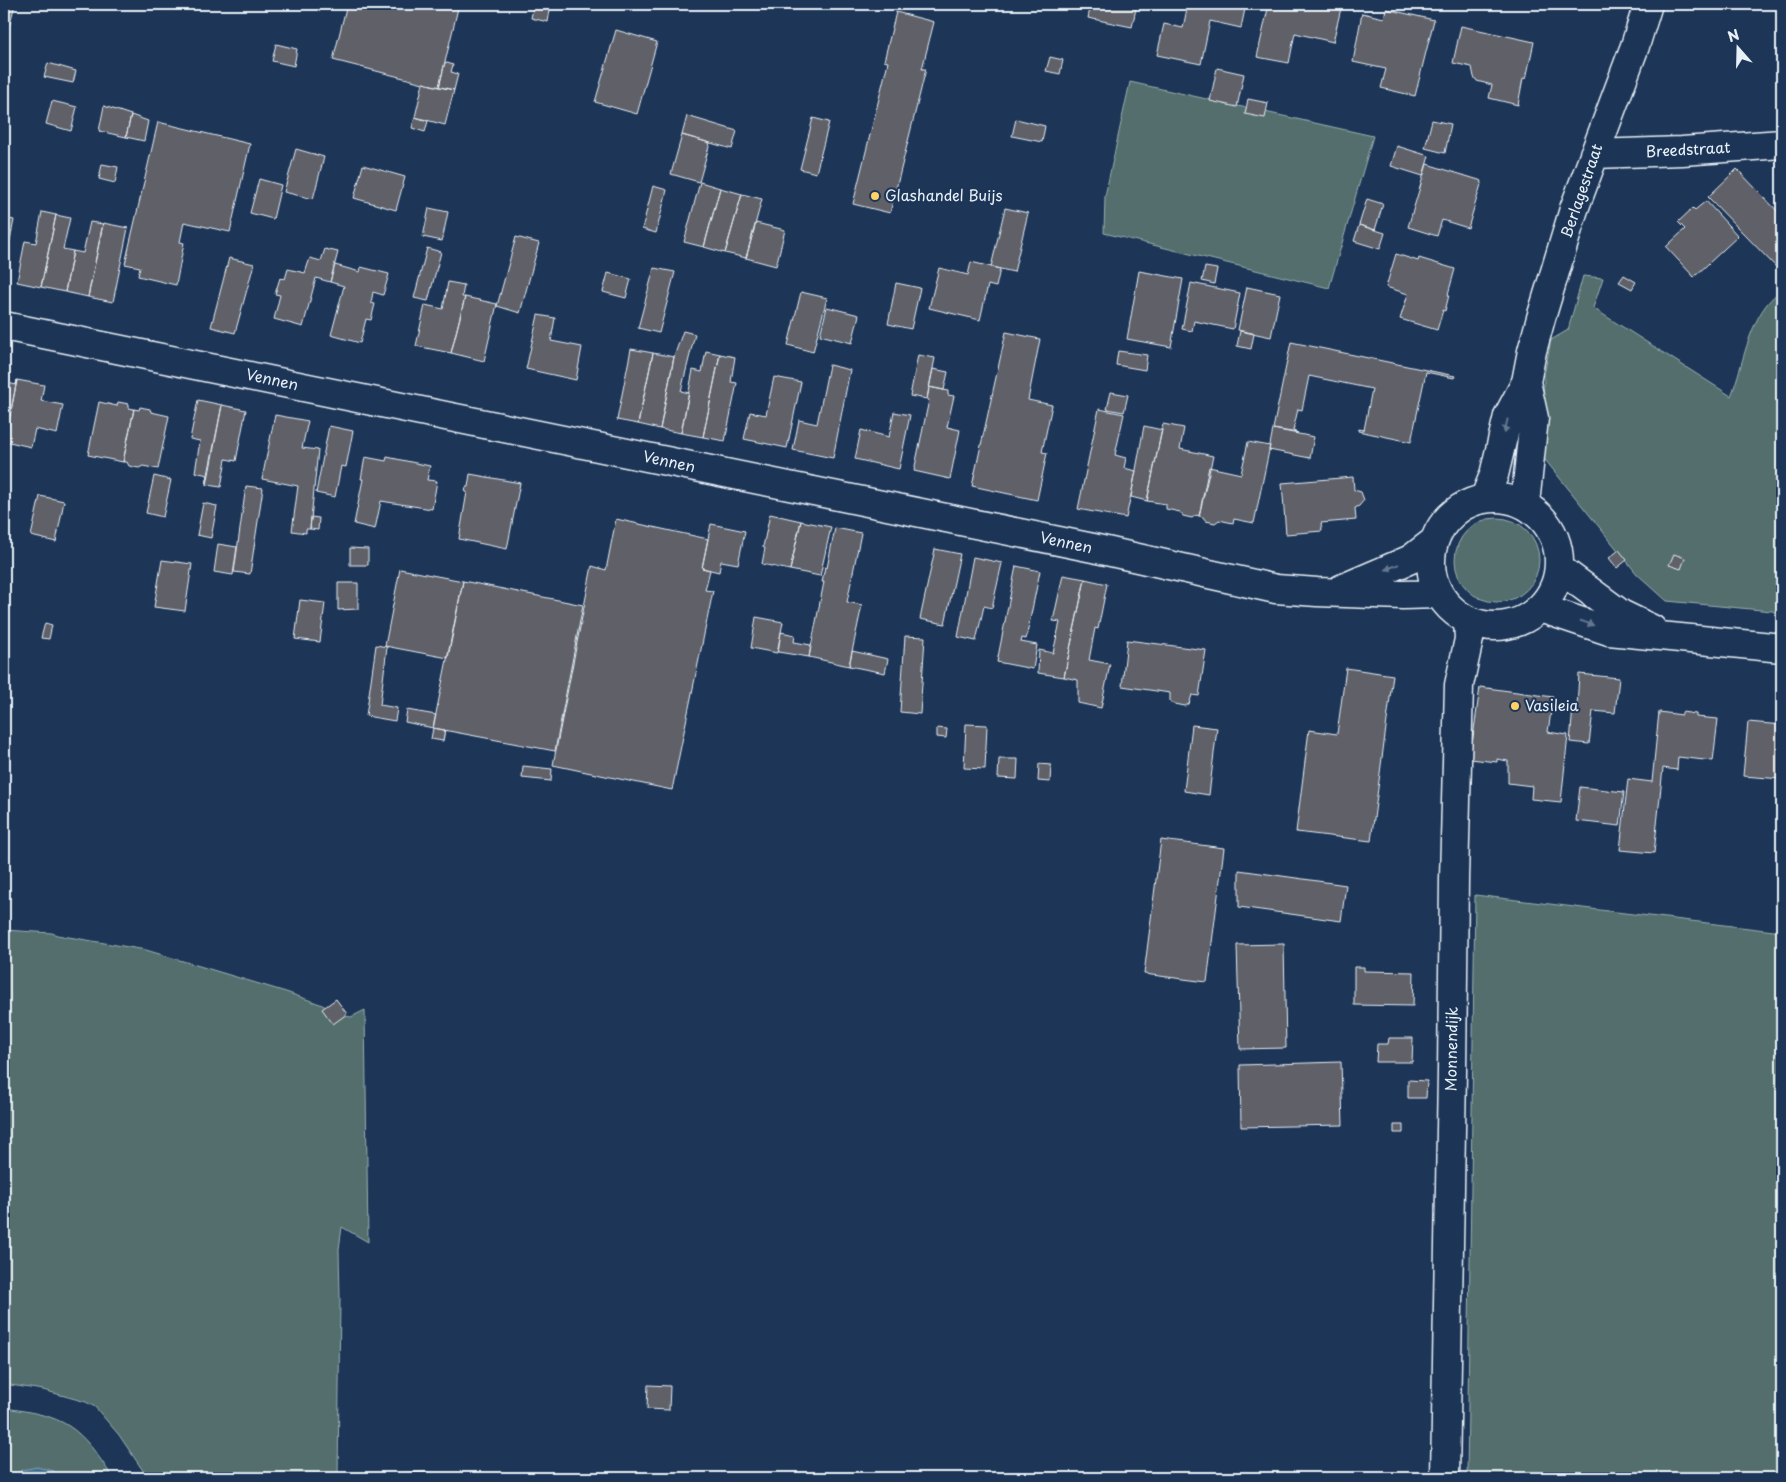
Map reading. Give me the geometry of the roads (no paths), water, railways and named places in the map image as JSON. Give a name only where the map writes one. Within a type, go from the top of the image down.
[{"type":"street","name":"Berlagestraat","points":[[1484,497],[1494,474],[1508,416],[1526,382],[1541,318],[1574,209],[1635,46],[1648,4]]},
{"type":"street","name":"Breedstraat","points":[[1594,154],[1682,151],[1782,144]]},
{"type":"street","name":"Vennen","points":[[4,326],[1093,548],[1276,589],[1403,595],[1438,594]]},
{"type":"street","name":"Berlagestraat","points":[[1525,504],[1534,418],[1526,382]]},
{"type":"street","points":[[1484,497],[1505,498],[1525,504],[1541,516],[1552,531],[1559,549],[1560,569],[1554,590],[1540,608],[1520,622],[1496,627],[1468,621],[1453,611],[1438,594],[1432,577],[1430,560],[1433,542],[1441,526],[1452,512],[1468,503],[1484,497]]},
{"type":"street","name":"Vennen","points":[[1334,592],[1412,559],[1433,542]]},
{"type":"street","points":[[1560,569],[1621,614],[1669,637]]},
{"type":"street","points":[[1540,608],[1610,631],[1782,648]]},
{"type":"street","name":"Monnendijk","points":[[1445,1478],[1458,714],[1459,685],[1469,639],[1468,621]]},
{"type":"water","points":[[37,1467],[53,1471],[58,1478],[9,1478],[22,1470]]},
{"type":"place","name":"Glashandel Buijs","points":[[875,196]]},
{"type":"place","name":"Vasileia","points":[[1515,706]]}]
